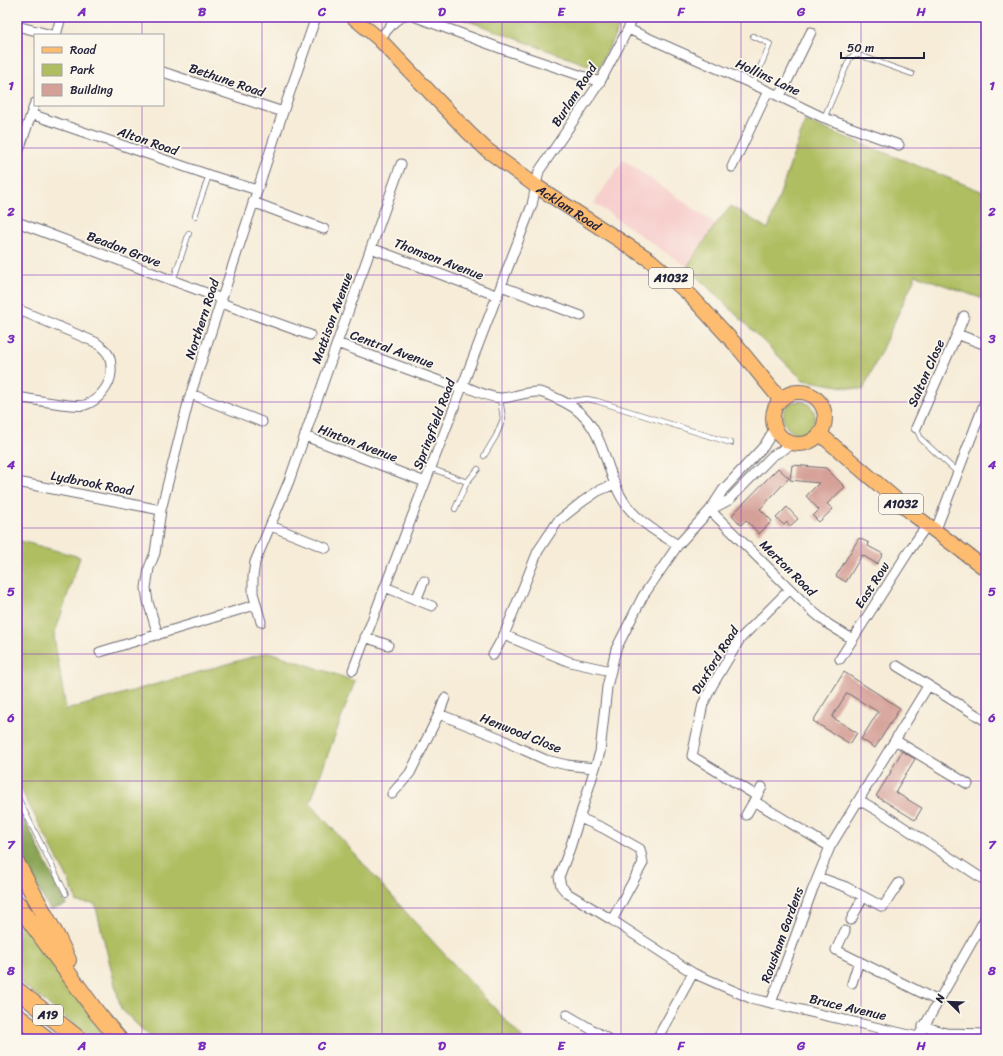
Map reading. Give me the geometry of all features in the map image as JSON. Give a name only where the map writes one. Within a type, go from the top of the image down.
[{"type":"highway","points":[[17,864],[58,939],[84,994]]},
{"type":"highway","points":[[17,903],[97,1013],[119,1039]]},
{"type":"highway","name":"A19","points":[[17,990],[79,1039]]},
{"type":"highway","name":"A19","points":[[17,1016],[47,1039]]},
{"type":"main road","name":"Acklam Road","points":[[353,17],[379,39],[473,137],[536,186],[656,265],[695,300],[736,345],[780,399]]},
{"type":"main road","points":[[805,392],[813,395],[820,401],[824,408],[826,417],[824,426],[820,434],[808,443],[793,444],[779,435],[775,428],[773,421],[776,406],[780,399],[788,394],[805,392]]},
{"type":"main road","name":"A1032","points":[[820,434],[931,529],[986,569]]},
{"type":"street","points":[[56,34],[61,17]]},
{"type":"street","name":"Northern Road","points":[[158,635],[148,602],[146,588],[149,568],[155,553],[161,510],[191,394],[253,202],[316,17]]},
{"type":"street","points":[[379,39],[395,21],[402,17]]},
{"type":"street","points":[[416,17],[508,51],[600,82]]},
{"type":"street","name":"Burlam Road","points":[[536,186],[539,171],[600,82],[628,29],[632,17]]},
{"type":"street","points":[[17,26],[48,34]]},
{"type":"street","name":"Hollins Lane","points":[[628,29],[780,96],[824,118],[899,145]]},
{"type":"street","points":[[780,96],[811,32]]},
{"type":"street","name":"Bethune Road","points":[[164,72],[283,112]]},
{"type":"street","points":[[732,167],[768,91]]},
{"type":"street","points":[[17,156],[34,106]]},
{"type":"street","name":"Alton Road","points":[[31,114],[257,190]]},
{"type":"street","name":"Mattison Avenue","points":[[261,622],[255,605],[253,593],[255,562],[289,481],[401,164]]},
{"type":"street","name":"Springfield Road","points":[[352,670],[498,296],[532,206],[536,186]]},
{"type":"street","points":[[253,202],[324,229]]},
{"type":"street","name":"Beadon Grove","points":[[17,222],[173,281],[221,301]]},
{"type":"street","name":"Thomson Avenue","points":[[371,248],[498,296]]},
{"type":"street","points":[[501,286],[581,316]]},
{"type":"street","points":[[221,301],[310,335]]},
{"type":"street","points":[[17,397],[69,405],[85,404],[100,395],[110,382],[111,372],[110,360],[106,349],[95,342],[20,310]]},
{"type":"street","points":[[957,334],[964,316]]},
{"type":"street","name":"Salton Close","points":[[916,428],[957,334],[986,345]]},
{"type":"street","name":"Central Avenue","points":[[337,343],[462,387],[491,396],[504,397]]},
{"type":"street","points":[[504,397],[539,392],[565,402],[588,419],[603,448],[615,484],[628,506],[651,528],[678,545]]},
{"type":"street","points":[[191,394],[262,422]]},
{"type":"street","name":"East Row","points":[[840,659],[909,551],[931,529],[958,473],[986,400]]},
{"type":"street","points":[[710,510],[723,490],[764,446],[775,428]]},
{"type":"street","name":"Hinton Avenue","points":[[304,436],[425,482]]},
{"type":"street","points":[[710,510],[729,500],[772,456],[793,444]]},
{"type":"street","name":"Lydbrook Road","points":[[17,482],[161,510]]},
{"type":"street","points":[[493,655],[504,634],[538,551],[558,521],[598,491],[615,484]]},
{"type":"street","name":"Bruce Avenue","points":[[710,510],[678,545],[644,596],[616,650],[608,687],[600,752],[580,818],[559,877],[561,886],[567,893],[612,920],[693,973],[750,998],[918,1038]]},
{"type":"street","name":"Merton Road","points":[[710,510],[810,609],[828,624],[852,639]]},
{"type":"street","points":[[271,526],[326,548]]},
{"type":"street","points":[[416,600],[424,580]]},
{"type":"street","points":[[385,587],[432,606]]},
{"type":"street","name":"Duxford Road","points":[[755,798],[692,756],[703,704],[712,686],[740,639],[790,589]]},
{"type":"street","points":[[100,652],[255,605]]},
{"type":"street","points":[[504,634],[570,662],[611,672]]},
{"type":"street","points":[[365,637],[388,645]]},
{"type":"street","points":[[897,666],[986,721]]},
{"type":"street","name":"Rousham Gardens","points":[[771,1003],[812,891],[830,847],[928,686]]},
{"type":"street","points":[[392,794],[410,773],[439,714],[445,698]]},
{"type":"street","name":"Henwood Close","points":[[439,714],[500,738],[546,760],[568,765],[594,768]]},
{"type":"street","points":[[895,740],[968,784]]},
{"type":"street","points":[[746,815],[762,787]]},
{"type":"street","points":[[755,798],[830,847]]},
{"type":"street","points":[[859,800],[986,881]]},
{"type":"street","points":[[580,818],[603,828],[640,849],[644,863],[612,920]]},
{"type":"street","name":"Rousham Gardens","points":[[818,877],[846,887],[883,907],[899,883]]},
{"type":"street","points":[[851,920],[863,896]]},
{"type":"street","points":[[918,1038],[923,1026],[986,917]]},
{"type":"street","points":[[845,931],[836,950],[938,1001]]},
{"type":"street","points":[[852,984],[859,961]]},
{"type":"street","points":[[657,1039],[693,973]]},
{"type":"street","points":[[567,1015],[608,1039]]},
{"type":"street","points":[[923,1026],[946,1033],[986,1034]]},
{"type":"lane","points":[[753,36],[770,44],[753,84]]},
{"type":"lane","points":[[824,118],[845,68],[850,58],[854,55],[859,55],[912,74]]},
{"type":"lane","points":[[194,216],[209,175]]},
{"type":"lane","points":[[173,281],[189,233]]},
{"type":"lane","points":[[17,327],[20,310]]},
{"type":"lane","points":[[484,456],[496,436],[503,419],[504,397]]},
{"type":"lane","points":[[565,402],[587,399],[597,401],[731,443]]},
{"type":"lane","points":[[916,428],[921,439],[958,473]]},
{"type":"lane","points":[[430,468],[467,482]]},
{"type":"lane","points":[[455,509],[467,482],[478,469]]},
{"type":"lane","points":[[17,796],[66,894]]},
{"type":"shaded area","points":[[623,160],[716,224],[687,267],[594,203]]},
{"type":"green space","points":[[458,17],[624,17],[598,69]]},
{"type":"green space","points":[[805,121],[986,193],[986,300],[916,275],[863,390],[803,380],[687,267],[716,224],[731,206],[768,229]]},
{"type":"green space","points":[[796,401],[802,401],[811,405],[815,417],[811,429],[802,433],[796,433],[787,429],[783,420],[783,414],[787,405]]},
{"type":"green space","points":[[17,540],[80,557],[54,636],[66,710],[269,652],[355,681],[310,803],[411,918],[523,1039],[152,1039],[121,1009],[95,904],[77,902],[69,881],[17,782]]},
{"type":"green space","points":[[17,803],[66,905],[50,910],[17,853]]},
{"type":"green space","points":[[17,910],[106,1039],[93,1039],[17,980]]},
{"type":"building","points":[[792,465],[826,468],[845,487],[827,504],[833,509],[819,522],[813,516],[819,510],[806,496],[819,483],[790,480]]},
{"type":"building","points":[[778,468],[789,478],[760,509],[772,521],[759,534],[746,520],[741,525],[732,515]]},
{"type":"building","points":[[787,507],[798,519],[790,526],[787,522],[784,525],[776,518]]},
{"type":"building","points":[[859,538],[869,543],[868,546],[883,554],[877,564],[862,555],[846,582],[836,576]]},
{"type":"building","points":[[844,672],[900,708],[875,748],[861,739],[878,712],[847,693],[832,717],[857,733],[850,744],[813,721]]},
{"type":"building","points":[[902,751],[915,759],[895,792],[922,808],[915,820],[876,796]]}]
